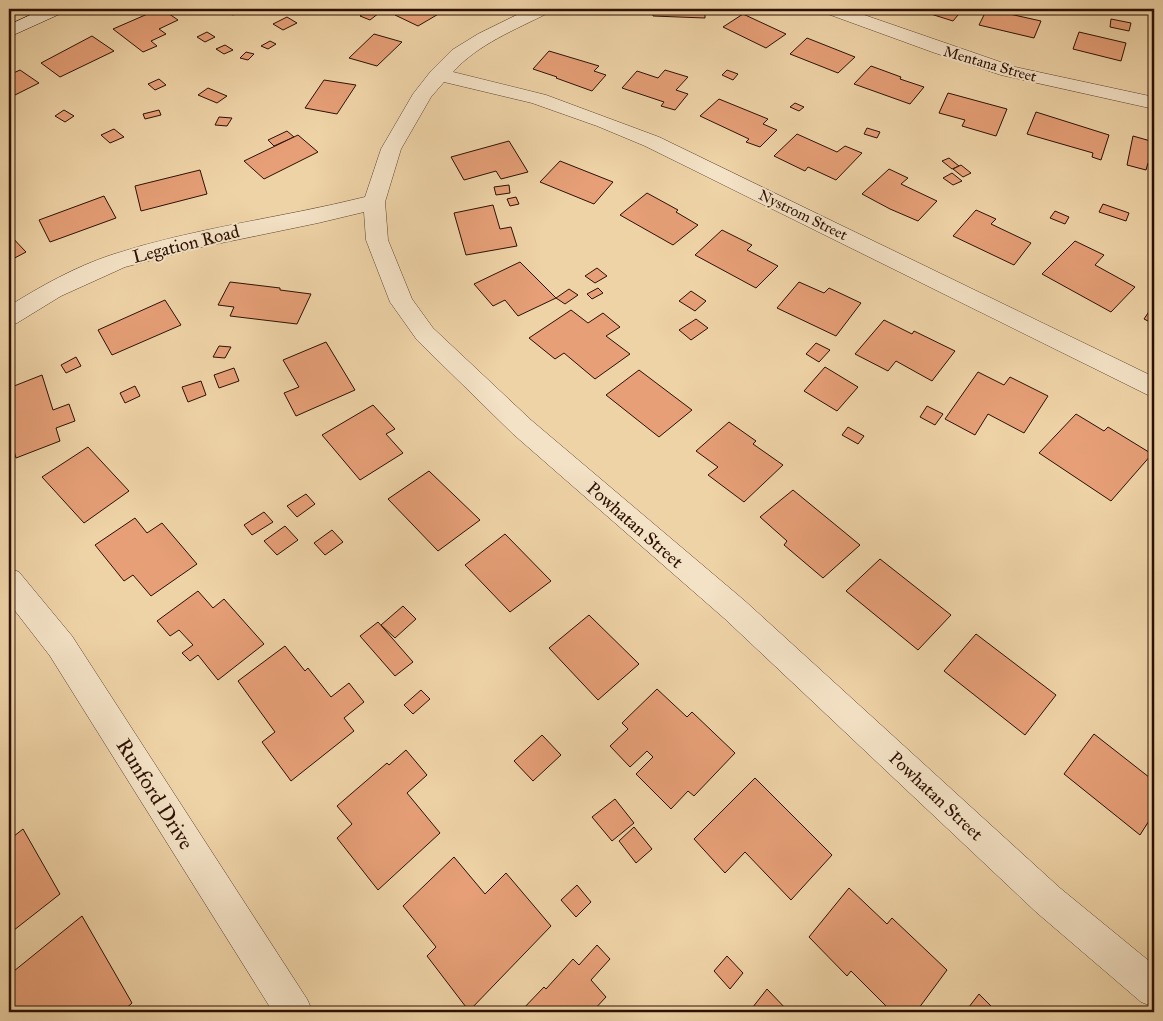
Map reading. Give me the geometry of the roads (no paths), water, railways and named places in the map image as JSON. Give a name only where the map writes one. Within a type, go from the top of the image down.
[{"type":"street","points":[[9,32],[56,9]]},
{"type":"street","name":"Powhatan Street","points":[[542,9],[471,45],[459,54],[423,94],[390,149],[374,202],[377,240],[402,302],[425,334],[522,427],[735,610],[1048,900],[1154,989]]},
{"type":"street","name":"Mentana Street","points":[[831,9],[950,53],[1001,68],[1079,88],[1154,103]]},
{"type":"street","name":"Nystrom Street","points":[[438,76],[529,96],[570,109],[636,135],[697,162],[811,220],[1082,350],[1154,388]]},
{"type":"street","name":"Legation Road","points":[[9,317],[53,290],[118,261],[202,239],[318,216],[374,202]]},
{"type":"street","name":"Runford Drive","points":[[9,581],[62,646],[294,1012]]}]
